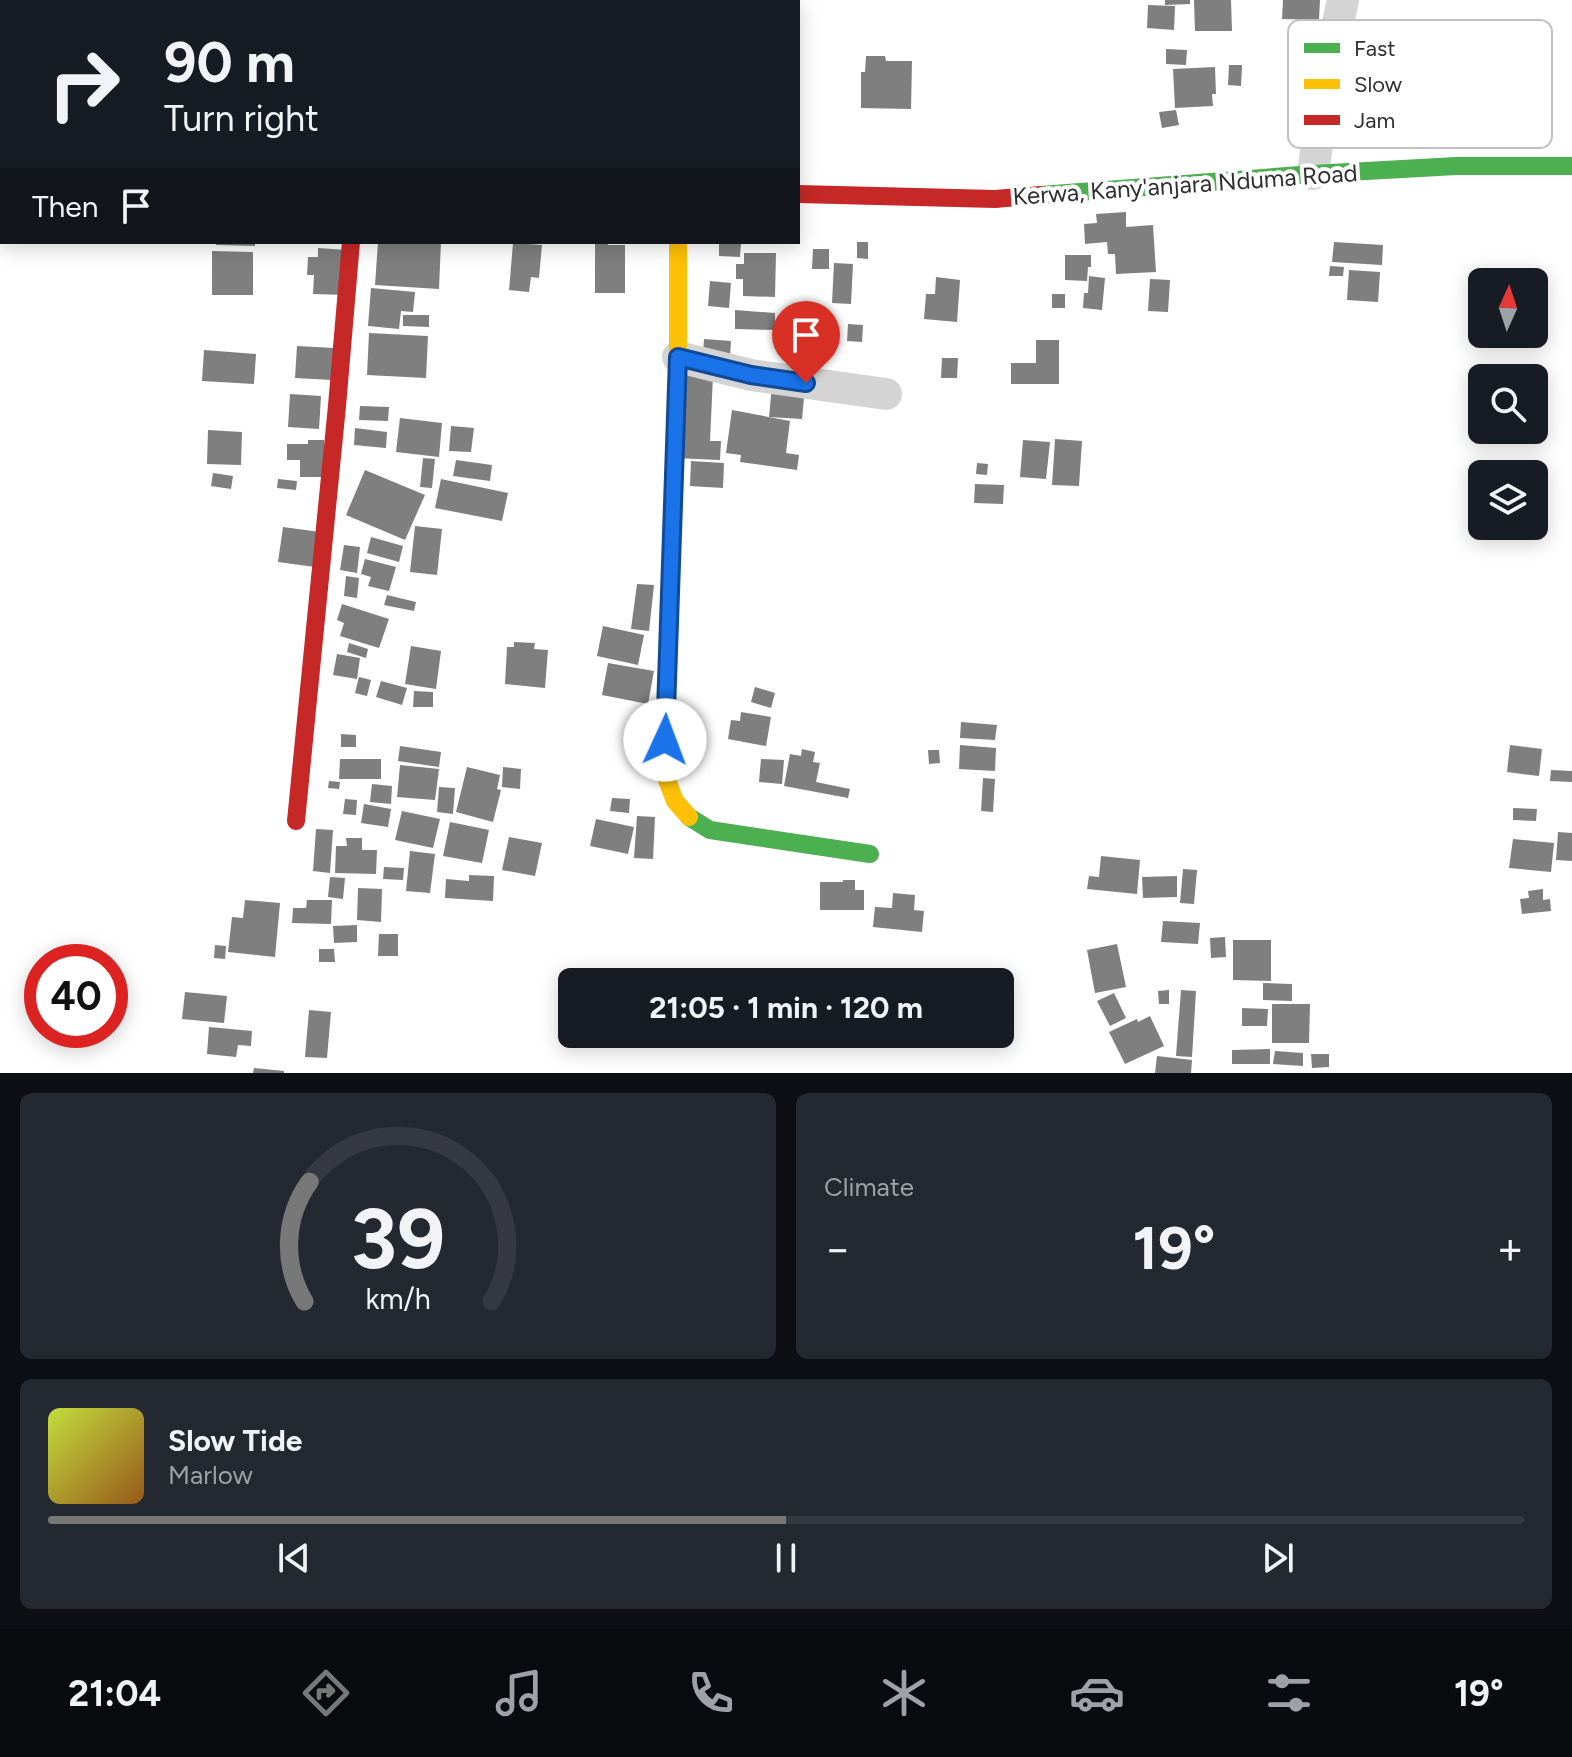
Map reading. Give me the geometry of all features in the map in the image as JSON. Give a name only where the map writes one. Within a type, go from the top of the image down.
[{"type":"street","points":[[1339,20],[1343,0]]},
{"type":"street","points":[[1313,174],[1317,148]]},
{"type":"street","name":"Kerwa, Kany'anjara Nduma Road","points":[[800,194],[995,199],[1313,174],[1456,166],[1572,166]]},
{"type":"street","points":[[296,821],[351,244]]},
{"type":"street","points":[[678,244],[678,357],[664,772],[668,789],[676,805],[710,830],[870,854]]},
{"type":"street","points":[[678,357],[751,375],[886,394]]},
{"type":"building","points":[[1165,0],[1190,0],[1190,4],[1165,5]]},
{"type":"building","points":[[1194,0],[1231,0],[1232,31],[1195,31]]},
{"type":"building","points":[[1283,0],[1320,0],[1319,20],[1282,19]]},
{"type":"building","points":[[1148,5],[1175,6],[1174,30],[1147,28]]},
{"type":"building","points":[[1166,49],[1187,50],[1186,65],[1166,64]]},
{"type":"building","points":[[866,56],[885,56],[886,61],[912,61],[911,109],[861,108],[861,72],[865,72]]},
{"type":"building","points":[[1229,65],[1242,65],[1241,86],[1228,85]]},
{"type":"building","points":[[1215,67],[1213,106],[1175,108],[1173,69]]},
{"type":"building","points":[[1176,110],[1179,125],[1162,128],[1159,112]]},
{"type":"building","points":[[1126,212],[1126,227],[1153,225],[1156,272],[1116,274],[1115,254],[1108,254],[1107,242],[1085,244],[1084,224],[1097,223],[1096,214]]},
{"type":"building","points":[[857,242],[868,242],[868,259],[857,258]]},
{"type":"building","points":[[1334,242],[1383,245],[1382,265],[1332,262]]},
{"type":"building","points":[[255,244],[255,246],[216,245]]},
{"type":"building","points":[[378,244],[441,244],[439,289],[375,285]]},
{"type":"building","points":[[513,244],[542,245],[539,278],[531,277],[529,292],[509,290]]},
{"type":"building","points":[[595,244],[625,245],[625,293],[595,293]]},
{"type":"building","points":[[719,244],[741,244],[740,257],[719,256]]},
{"type":"building","points":[[318,248],[347,250],[345,295],[313,294],[314,275],[307,275],[308,257],[318,257]]},
{"type":"building","points":[[813,249],[829,249],[829,269],[812,269]]},
{"type":"building","points":[[212,251],[253,252],[253,295],[212,295]]},
{"type":"building","points":[[744,253],[776,253],[775,297],[743,296],[743,279],[736,279],[736,264],[744,264]]},
{"type":"building","points":[[1065,255],[1091,255],[1087,281],[1065,280]]},
{"type":"building","points":[[834,263],[853,264],[851,304],[832,303]]},
{"type":"building","points":[[1330,266],[1344,267],[1343,276],[1329,276]]},
{"type":"building","points":[[1349,270],[1380,272],[1378,302],[1347,300]]},
{"type":"building","points":[[1089,276],[1105,278],[1102,310],[1083,308]]},
{"type":"building","points":[[936,277],[960,280],[957,322],[924,319],[926,294],[935,294]]},
{"type":"building","points":[[1150,279],[1170,280],[1168,312],[1148,311]]},
{"type":"building","points":[[710,281],[731,283],[729,308],[708,306]]},
{"type":"building","points":[[371,288],[415,292],[413,312],[401,311],[399,329],[368,326]]},
{"type":"building","points":[[1052,294],[1065,294],[1065,308],[1052,308]]},
{"type":"building","points":[[735,310],[775,313],[775,330],[735,329]]},
{"type":"building","points":[[403,315],[429,315],[429,327],[403,326]]},
{"type":"building","points":[[848,324],[863,325],[862,342],[847,341]]},
{"type":"building","points":[[369,333],[428,336],[426,378],[367,375]]},
{"type":"building","points":[[704,339],[731,341],[730,357],[703,355]]},
{"type":"building","points":[[1036,340],[1059,340],[1059,384],[1011,384],[1011,363],[1036,363]]},
{"type":"building","points":[[297,346],[334,348],[332,380],[295,378]]},
{"type":"building","points":[[204,350],[256,354],[254,384],[202,381]]},
{"type":"building","points":[[942,358],[958,358],[957,378],[941,378]]},
{"type":"building","points":[[676,374],[713,376],[710,441],[721,441],[720,460],[673,458]]},
{"type":"building","points":[[772,385],[805,388],[802,419],[769,417]]},
{"type":"building","points":[[290,394],[321,396],[319,429],[288,427]]},
{"type":"building","points":[[360,406],[389,407],[388,421],[359,420]]},
{"type":"building","points":[[732,410],[790,421],[786,453],[799,455],[797,470],[740,462],[741,455],[726,453]]},
{"type":"building","points":[[400,418],[442,423],[439,457],[396,452]]},
{"type":"building","points":[[451,426],[474,428],[471,452],[449,451]]},
{"type":"building","points":[[355,428],[387,432],[386,448],[354,445]]},
{"type":"building","points":[[208,430],[242,432],[241,465],[207,464]]},
{"type":"building","points":[[1055,439],[1082,441],[1079,486],[1052,485]]},
{"type":"building","points":[[308,440],[324,440],[324,477],[300,477],[300,460],[287,460],[287,444],[308,444]]},
{"type":"building","points":[[1023,440],[1050,442],[1046,479],[1020,477]]},
{"type":"building","points":[[423,458],[435,459],[432,488],[420,487]]},
{"type":"building","points":[[456,460],[492,465],[490,481],[453,476]]},
{"type":"building","points":[[691,461],[724,463],[723,488],[690,486]]},
{"type":"building","points":[[977,463],[988,464],[987,475],[976,474]]},
{"type":"building","points":[[365,470],[425,495],[405,540],[346,515]]},
{"type":"building","points":[[213,473],[233,476],[231,489],[211,486]]},
{"type":"building","points":[[278,479],[297,481],[296,490],[277,488]]},
{"type":"building","points":[[441,479],[508,493],[502,521],[435,508]]},
{"type":"building","points":[[975,484],[1004,485],[1003,504],[974,503]]},
{"type":"building","points":[[415,526],[442,529],[437,575],[410,572]]},
{"type":"building","points":[[283,527],[320,532],[315,567],[278,562]]},
{"type":"building","points":[[371,537],[403,546],[399,562],[367,553]]},
{"type":"building","points":[[344,545],[360,547],[357,573],[340,570]]},
{"type":"building","points":[[365,559],[396,567],[389,591],[368,586],[371,577],[361,574]]},
{"type":"building","points":[[346,576],[359,578],[357,598],[344,596]]},
{"type":"building","points":[[637,584],[654,585],[649,631],[631,629]]},
{"type":"building","points":[[387,595],[416,602],[414,611],[384,605]]},
{"type":"building","points":[[342,604],[389,619],[379,648],[340,636],[344,623],[337,620]]},
{"type":"building","points":[[603,626],[644,635],[638,665],[597,656]]},
{"type":"building","points":[[514,642],[535,643],[534,649],[548,650],[545,688],[505,684],[507,647],[514,647]]},
{"type":"building","points":[[349,643],[368,649],[366,658],[347,652]]},
{"type":"building","points":[[411,646],[441,651],[436,689],[405,684]]},
{"type":"building","points":[[337,654],[360,658],[357,679],[333,675]]},
{"type":"building","points":[[608,663],[654,671],[648,704],[602,695]]},
{"type":"building","points":[[359,677],[371,680],[367,696],[355,693]]},
{"type":"building","points":[[381,681],[407,688],[402,705],[376,697]]},
{"type":"building","points":[[755,687],[775,693],[771,708],[751,702]]},
{"type":"building","points":[[414,691],[433,692],[433,707],[413,707]]},
{"type":"building","points":[[741,712],[771,717],[766,746],[728,739],[731,720],[740,721]]},
{"type":"building","points":[[961,722],[997,725],[995,740],[960,738]]},
{"type":"building","points":[[341,734],[356,735],[356,747],[341,747]]},
{"type":"building","points":[[960,745],[996,748],[995,771],[959,769]]},
{"type":"building","points":[[1510,745],[1542,749],[1539,776],[1507,772]]},
{"type":"building","points":[[400,746],[441,752],[439,767],[398,761]]},
{"type":"building","points":[[802,749],[815,752],[813,762],[820,763],[816,782],[850,789],[848,798],[784,786],[790,754],[801,756]]},
{"type":"building","points":[[928,750],[939,750],[940,763],[929,764]]},
{"type":"building","points":[[340,759],[381,759],[381,779],[339,779]]},
{"type":"building","points":[[761,759],[784,760],[782,784],[759,782]]},
{"type":"building","points":[[400,765],[439,769],[435,800],[397,797]]},
{"type":"building","points":[[467,767],[500,775],[497,789],[501,790],[493,822],[456,812]]},
{"type":"building","points":[[503,767],[521,769],[520,789],[502,787]]},
{"type":"building","points":[[1551,770],[1572,771],[1572,782],[1550,781]]},
{"type":"building","points":[[983,778],[995,779],[993,812],[981,811]]},
{"type":"building","points":[[329,781],[340,782],[339,789],[328,788]]},
{"type":"building","points":[[372,784],[392,786],[391,804],[370,802]]},
{"type":"building","points":[[439,787],[455,788],[453,814],[437,812]]},
{"type":"building","points":[[612,798],[630,799],[629,813],[610,811]]},
{"type":"building","points":[[345,799],[357,800],[356,815],[343,814]]},
{"type":"building","points":[[364,804],[391,809],[388,827],[361,823]]},
{"type":"building","points":[[1513,808],[1537,809],[1536,821],[1513,820]]},
{"type":"building","points":[[402,811],[440,819],[433,848],[395,840]]},
{"type":"building","points":[[637,816],[655,817],[653,859],[634,858]]},
{"type":"building","points":[[596,819],[634,827],[628,854],[590,846]]},
{"type":"building","points":[[450,822],[489,830],[482,863],[443,856]]},
{"type":"building","points":[[316,829],[333,830],[330,873],[313,871]]},
{"type":"building","points":[[1558,832],[1572,833],[1572,861],[1556,860]]},
{"type":"building","points":[[509,837],[542,843],[535,876],[502,870]]},
{"type":"building","points":[[346,838],[362,838],[362,850],[377,850],[376,874],[335,873],[336,846],[347,846]]},
{"type":"building","points":[[1513,839],[1554,843],[1551,872],[1509,868]]},
{"type":"building","points":[[410,851],[435,854],[430,893],[406,891]]},
{"type":"building","points":[[1101,856],[1140,860],[1137,894],[1087,889],[1089,876],[1099,877]]},
{"type":"building","points":[[384,867],[404,868],[403,880],[383,879]]},
{"type":"building","points":[[1183,869],[1197,870],[1194,904],[1180,903]]},
{"type":"building","points":[[469,875],[494,876],[493,901],[445,898],[446,879],[469,881]]},
{"type":"building","points":[[1177,876],[1177,897],[1143,898],[1142,877]]},
{"type":"building","points":[[330,877],[345,878],[343,899],[328,897]]},
{"type":"building","points":[[855,880],[855,890],[864,890],[864,910],[820,910],[820,882]]},
{"type":"building","points":[[358,888],[382,889],[381,922],[357,920]]},
{"type":"building","points":[[1543,889],[1543,900],[1550,899],[1551,911],[1522,914],[1520,899],[1529,898],[1528,891]]},
{"type":"building","points":[[893,893],[915,895],[914,910],[924,911],[922,932],[873,927],[875,907],[892,908]]},
{"type":"building","points":[[245,900],[280,903],[275,957],[228,952],[232,917],[243,918]]},
{"type":"building","points":[[307,900],[332,900],[331,924],[292,923],[293,908],[306,908]]},
{"type":"building","points":[[1163,921],[1200,923],[1198,944],[1161,942]]},
{"type":"building","points":[[357,925],[357,942],[334,943],[333,926]]},
{"type":"building","points":[[379,934],[398,934],[398,956],[378,956]]},
{"type":"building","points":[[1225,937],[1226,957],[1211,958],[1210,938]]},
{"type":"building","points":[[1233,940],[1271,940],[1271,981],[1233,980]]},
{"type":"building","points":[[1117,944],[1126,987],[1095,993],[1087,950]]},
{"type":"building","points":[[215,945],[226,946],[225,959],[214,958]]},
{"type":"building","points":[[319,949],[334,949],[335,962],[319,962]]},
{"type":"building","points":[[1263,983],[1292,984],[1292,1001],[1263,1000]]},
{"type":"building","points":[[1169,990],[1169,1004],[1159,1004],[1158,991]]},
{"type":"building","points":[[1181,990],[1196,991],[1192,1057],[1176,1056]]},
{"type":"building","points":[[185,992],[227,996],[224,1023],[182,1019]]},
{"type":"building","points":[[1114,993],[1126,1018],[1110,1026],[1097,1001]]},
{"type":"building","points":[[1272,1004],[1310,1004],[1309,1043],[1272,1043]]},
{"type":"building","points":[[1242,1008],[1268,1009],[1267,1026],[1242,1026]]},
{"type":"building","points":[[309,1010],[331,1012],[327,1058],[305,1057]]},
{"type":"building","points":[[1150,1016],[1164,1046],[1125,1064],[1109,1032]]},
{"type":"building","points":[[209,1027],[252,1031],[251,1046],[238,1045],[236,1057],[207,1054]]},
{"type":"building","points":[[1270,1049],[1270,1064],[1232,1064],[1232,1050]]},
{"type":"building","points":[[1275,1051],[1303,1053],[1303,1066],[1273,1064]]},
{"type":"building","points":[[1311,1054],[1329,1054],[1329,1067],[1312,1068]]},
{"type":"building","points":[[1157,1056],[1192,1060],[1191,1073],[1155,1073]]},
{"type":"building","points":[[254,1068],[284,1071],[284,1073],[253,1073]]},
{"type":"traffic: fast","points":[[1041,195],[1456,166],[1572,166]]},
{"type":"traffic: fast","points":[[689,817],[710,830],[870,854]]},
{"type":"traffic: slow","points":[[678,244],[678,357],[664,772],[675,801],[689,817]]},
{"type":"traffic: jam","points":[[800,194],[995,199],[1041,195]]},
{"type":"traffic: jam","points":[[296,821],[351,244]]},
{"type":"route","points":[[665,740],[678,357],[751,375],[806,383]]}]
